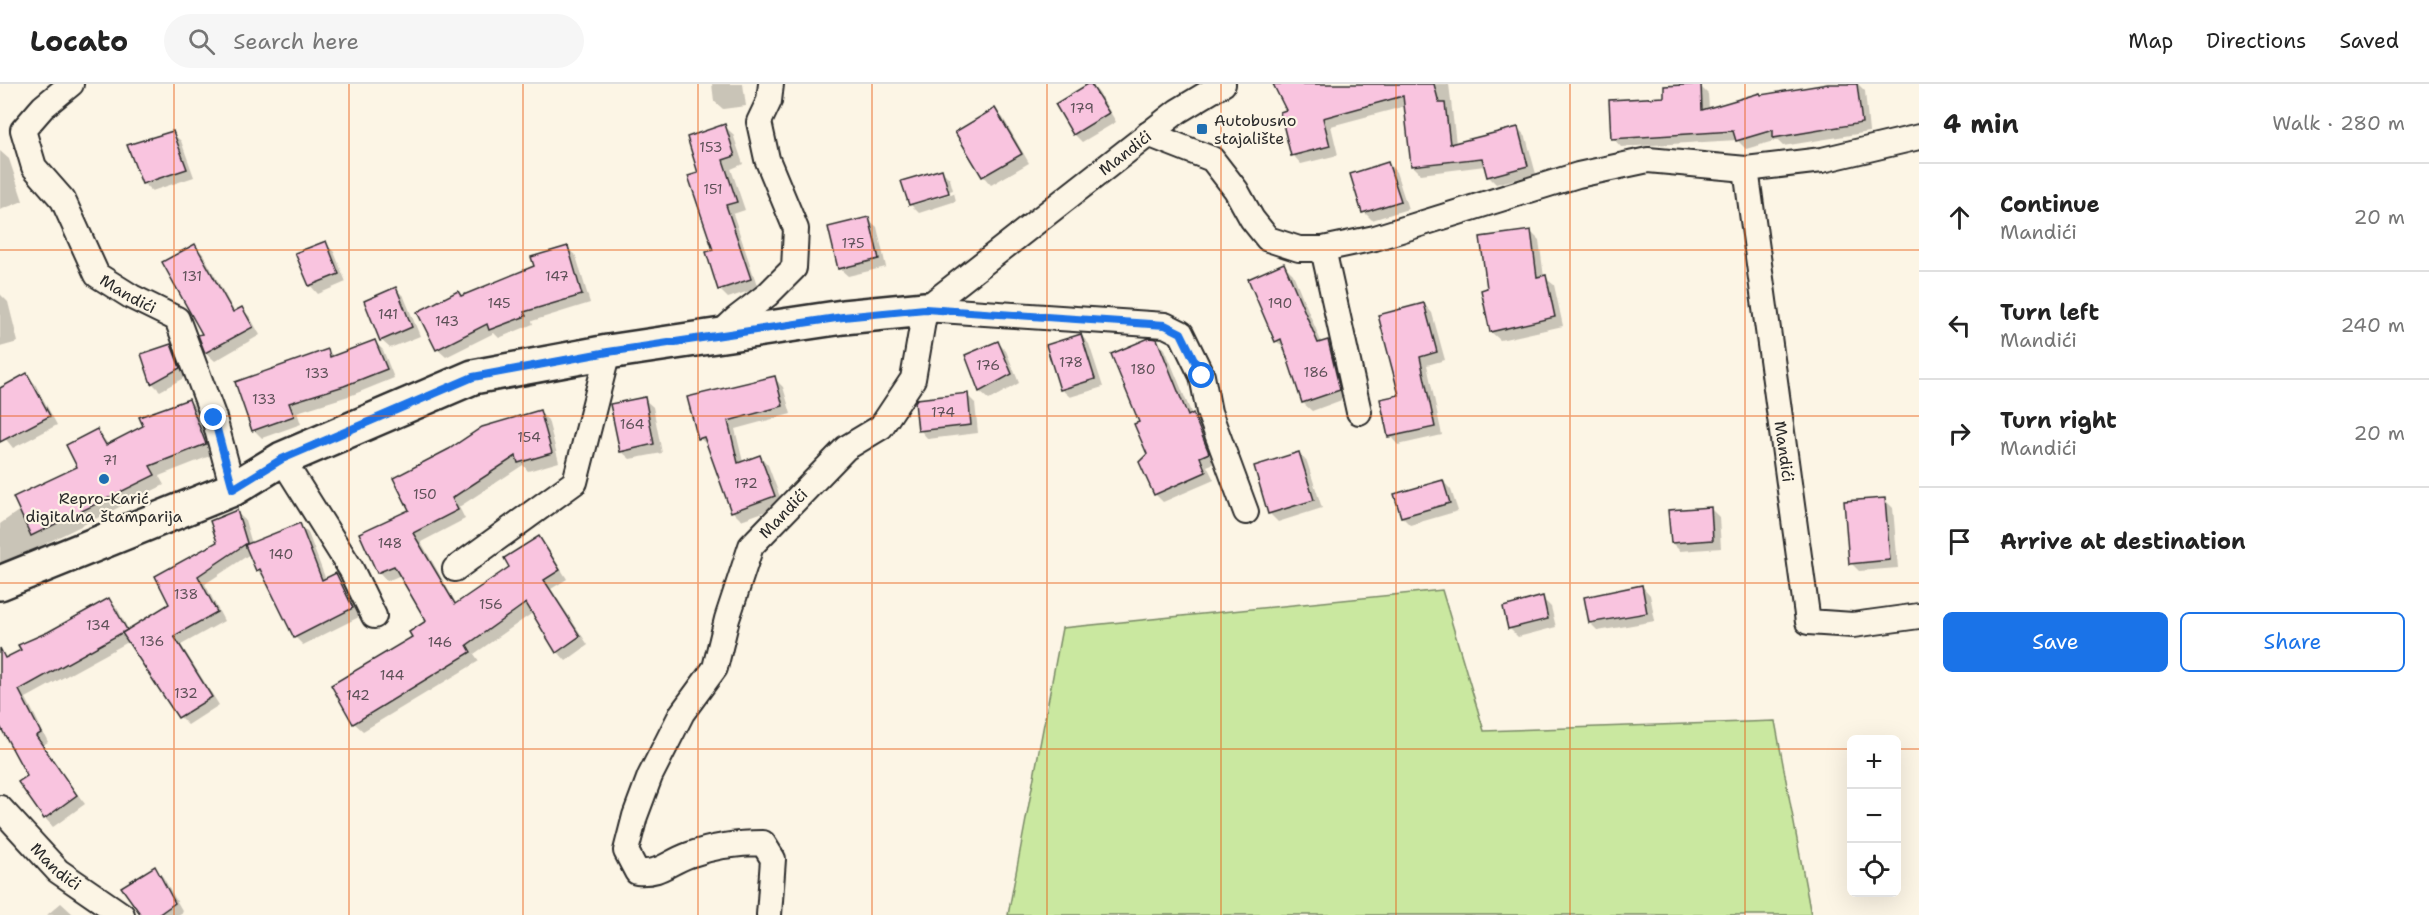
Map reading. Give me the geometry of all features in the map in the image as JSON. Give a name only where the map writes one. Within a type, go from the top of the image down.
[{"type":"street","name":"Mandići","points":[[71,84],[43,106],[23,130],[34,167],[63,200],[97,275],[132,297],[177,319],[214,418],[233,489]]},
{"type":"street","points":[[718,336],[767,295],[794,268],[796,229],[767,159],[759,122],[769,101],[771,84]]},
{"type":"street","points":[[1148,134],[1178,111],[1223,84]]},
{"type":"street","name":"Mandići","points":[[769,915],[773,860],[763,843],[743,843],[689,855],[652,873],[636,873],[627,851],[635,816],[650,776],[682,713],[715,668],[727,619],[751,546],[846,448],[880,427],[913,379],[925,309],[1148,134],[1212,159],[1236,190],[1252,219],[1268,239],[1299,249],[1323,249],[1376,238],[1578,175],[1648,160],[1746,169],[1822,160],[1919,137]]},
{"type":"street","name":"Mandići","points":[[1746,169],[1808,622],[1853,625],[1919,616]]},
{"type":"street","points":[[1323,249],[1359,412]]},
{"type":"street","points":[[0,583],[233,489],[282,459],[473,377],[608,352],[843,317],[925,309],[1165,325],[1181,333],[1202,376],[1209,412],[1246,512]]},
{"type":"street","points":[[455,569],[575,482],[608,352]]},
{"type":"street","points":[[282,459],[351,569],[374,616]]},
{"type":"street","name":"Mandići","points":[[0,808],[58,871],[122,915]]},
{"type":"green space","points":[[1442,590],[1484,731],[1775,721],[1811,915],[1008,915],[1062,628]]},
{"type":"building","points":[[1091,84],[1109,113],[1073,135],[1055,104]]},
{"type":"building","points":[[1273,84],[1434,84],[1439,103],[1445,103],[1450,144],[1518,127],[1528,166],[1487,177],[1482,158],[1411,166],[1403,96],[1323,118],[1330,146],[1291,156],[1280,112],[1286,110]]},
{"type":"building","points":[[1701,84],[1702,110],[1760,93],[1761,95],[1828,84],[1857,84],[1862,123],[1773,138],[1773,130],[1736,141],[1733,131],[1611,139],[1609,100],[1664,97],[1664,86]]},
{"type":"building","points":[[995,108],[1022,154],[982,177],[955,132]]},
{"type":"building","points":[[725,124],[735,156],[723,160],[737,202],[726,205],[751,279],[718,290],[706,252],[713,250],[688,176],[698,173],[687,137]]},
{"type":"building","points":[[173,131],[187,169],[142,184],[127,145]]},
{"type":"building","points":[[1388,162],[1401,201],[1362,213],[1350,174]]},
{"type":"building","points":[[942,169],[949,193],[909,205],[901,181]]},
{"type":"building","points":[[869,217],[879,259],[838,269],[828,227]]},
{"type":"building","points":[[1531,230],[1537,277],[1546,275],[1555,317],[1490,332],[1481,290],[1487,288],[1480,237]]},
{"type":"building","points":[[326,241],[339,274],[309,286],[295,253]]},
{"type":"building","points":[[195,244],[233,312],[242,307],[253,327],[205,353],[198,335],[202,334],[162,262]]},
{"type":"building","points":[[568,246],[582,295],[524,312],[526,316],[489,330],[487,324],[436,350],[417,312],[458,291],[461,296],[534,266],[531,257]]},
{"type":"building","points":[[1284,263],[1318,343],[1328,340],[1340,390],[1302,403],[1281,339],[1275,342],[1248,279]]},
{"type":"building","points":[[396,287],[412,327],[380,341],[364,301]]},
{"type":"building","points":[[1424,303],[1437,352],[1420,357],[1435,427],[1388,437],[1380,399],[1399,395],[1378,315]]},
{"type":"building","points":[[1081,334],[1095,379],[1060,390],[1046,345]]},
{"type":"building","points":[[1149,338],[1157,339],[1188,416],[1193,413],[1209,453],[1200,457],[1206,472],[1154,495],[1139,462],[1147,454],[1134,424],[1139,422],[1111,354]]},
{"type":"building","points":[[375,340],[387,369],[344,386],[289,403],[294,416],[252,431],[235,382],[328,349],[330,357]]},
{"type":"building","points":[[998,341],[1012,374],[979,392],[965,355]]},
{"type":"building","points":[[171,344],[180,368],[151,384],[141,354]]},
{"type":"building","points":[[27,373],[50,416],[0,442],[0,388]]},
{"type":"building","points":[[775,376],[783,406],[728,421],[738,463],[760,455],[775,496],[731,512],[704,437],[698,439],[687,397]]},
{"type":"building","points":[[968,393],[971,425],[918,431],[915,402],[917,399]]},
{"type":"building","points":[[645,397],[654,444],[620,452],[610,404]]},
{"type":"building","points":[[189,399],[206,444],[150,466],[155,475],[31,536],[13,497],[77,467],[66,445],[97,429],[106,445],[143,426],[139,417]]},
{"type":"building","points":[[540,410],[552,453],[518,463],[516,456],[452,498],[458,510],[413,533],[455,604],[509,567],[504,558],[539,536],[560,570],[544,580],[580,636],[556,653],[526,603],[467,645],[471,652],[353,724],[331,685],[412,637],[409,632],[426,621],[394,566],[377,573],[359,533],[409,510],[393,478],[449,449],[482,427]]},
{"type":"building","points":[[1299,452],[1314,500],[1268,514],[1254,466]]},
{"type":"building","points":[[1443,480],[1450,503],[1401,517],[1394,494]]},
{"type":"building","points":[[1885,498],[1890,560],[1849,564],[1844,501]]},
{"type":"building","points":[[1711,507],[1713,540],[1671,543],[1668,510]]},
{"type":"building","points":[[237,510],[247,543],[198,576],[217,612],[174,636],[212,697],[178,718],[122,633],[169,604],[155,576],[217,542],[210,521]]},
{"type":"building","points":[[300,523],[322,580],[336,573],[353,608],[294,638],[260,569],[256,571],[245,545]]},
{"type":"building","points":[[1642,585],[1647,613],[1589,623],[1584,597]]},
{"type":"building","points":[[1543,596],[1548,619],[1508,629],[1503,607]]},
{"type":"building","points":[[109,598],[127,630],[19,690],[41,733],[36,736],[77,795],[44,819],[18,782],[27,776],[0,726],[0,648],[5,658],[21,650],[18,645],[48,632]]},
{"type":"building","points":[[155,866],[175,903],[158,915],[141,915],[121,887]]},
{"type":"place","name":"Autobusno stajalište","points":[[1202,129]]},
{"type":"place","name":"Repro-Karić digitalna štamparija","points":[[104,479]]},
{"type":"route","points":[[214,418],[233,489],[282,459],[473,377],[608,352],[843,317],[925,309],[1165,325],[1181,333],[1202,376]]}]
